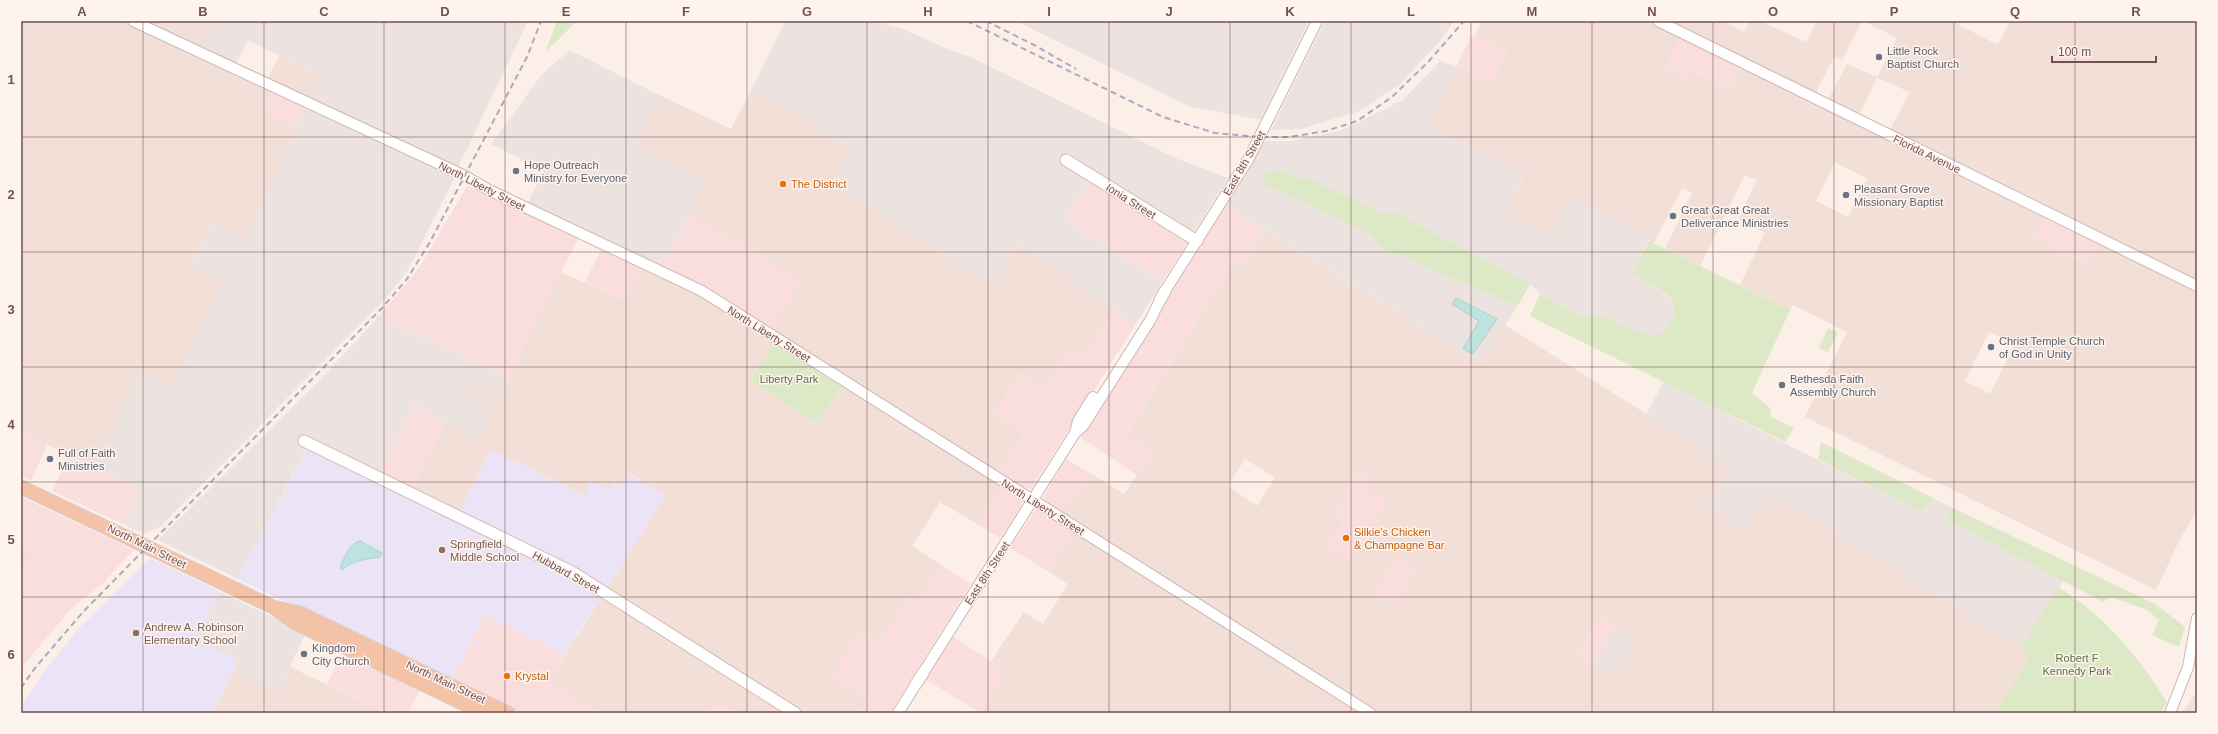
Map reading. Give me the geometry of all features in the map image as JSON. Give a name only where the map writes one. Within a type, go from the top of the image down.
[{"type":"main road","name":"Ionia Street","points":[[1066,160],[1196,241]]},
{"type":"main road","name":"Hubbard Street","points":[[304,441],[572,572],[795,713]]},
{"type":"main road","name":"North Main Street","points":[[21,487],[273,608],[295,624],[483,713]]},
{"type":"main road","name":"North Main Street","points":[[273,608],[300,613],[508,713]]},
{"type":"main road","name":"East 8th Street","points":[[916,684],[923,673]]},
{"type":"street","name":"North Liberty Street","points":[[133,21],[465,176],[489,190],[695,288],[1370,713]]},
{"type":"street","name":"East 8th Street","points":[[923,673],[1075,432],[1078,421],[1146,314],[1162,296],[1251,154],[1317,21]]},
{"type":"street","name":"Florida Avenue","points":[[1658,21],[2197,286]]},
{"type":"street","points":[[2170,713],[2188,667],[2197,618]]},
{"type":"street","name":"East 8th Street","points":[[898,713],[916,684]]},
{"type":"shaded area","points":[[21,21],[122,21],[272,91],[263,112],[296,128],[245,236],[212,221],[189,267],[222,283],[173,385],[141,371],[95,468],[21,432],[21,217],[23,212],[21,211]]},
{"type":"shaded area","points":[[143,21],[216,21],[203,48]]},
{"type":"shaded area","points":[[216,21],[528,21],[458,168],[311,99],[321,77],[248,40],[236,64],[203,48]]},
{"type":"shaded area","points":[[785,21],[872,21],[903,29],[952,51],[971,57],[1175,158],[1228,178],[1187,243],[1089,181],[1066,220],[1163,281],[1136,324],[1080,289],[1077,281],[1018,245],[992,285],[832,183],[852,150],[784,107],[751,91]]},
{"type":"shaded area","points":[[1016,21],[1309,21],[1261,120],[1188,106]]},
{"type":"shaded area","points":[[1325,21],[1454,21],[1440,41],[1400,84],[1360,111],[1301,129],[1271,130]]},
{"type":"shaded area","points":[[1482,21],[1646,21],[1680,38],[1666,67],[1687,78],[1691,70],[1730,89],[1740,67],[2044,217],[2034,237],[2087,263],[2098,243],[2197,293],[2197,508],[2196,513],[2180,539],[2156,590],[1805,417],[1847,332],[1793,305],[1790,310],[1740,285],[1765,233],[1738,219],[1757,180],[1745,175],[1700,266],[1665,249],[1692,193],[1682,188],[1654,243],[1649,241],[1651,235],[1553,238],[1504,215],[1526,173],[1427,124],[1456,66],[1491,83],[1508,50],[1475,35]],"holes":[[[1835,162],[1867,179],[1848,217],[1816,201]],[[1989,332],[2015,344],[1990,394],[1965,381]]]},
{"type":"shaded area","points":[[1668,21],[1724,21],[1744,32],[1750,21],[1760,21],[1806,42],[1817,21],[1862,21],[1842,60],[1834,57],[1815,94]]},
{"type":"shaded area","points":[[1864,21],[1951,21],[1998,45],[2010,21],[2197,21],[2197,280],[1890,130],[1910,92],[1877,78],[1859,115],[1828,100],[1847,64],[1877,77],[1897,38]]},
{"type":"shaded area","points":[[1475,35],[1508,50],[1491,83],[1456,66],[1470,38]]},
{"type":"shaded area","points":[[1680,38],[1740,67],[1730,89],[1692,70],[1688,78],[1666,67]]},
{"type":"shaded area","points":[[570,50],[661,96],[636,150],[705,181],[663,267],[527,204],[544,171],[491,144],[543,73]]},
{"type":"shaded area","points":[[279,56],[321,77],[311,99],[268,78]]},
{"type":"shaded area","points":[[1440,61],[1456,66],[1427,124],[1526,172],[1504,215],[1553,237],[1573,196],[1651,235],[1632,273],[1670,298],[1676,314],[1662,334],[1648,335],[1597,314],[1588,318],[1540,294],[1530,284],[1399,214],[1382,213],[1304,176],[1302,179],[1280,170],[1263,184],[1370,234],[1383,249],[1518,306],[1479,363],[1226,206],[1264,141],[1292,141],[1342,130],[1403,100]]},
{"type":"shaded area","points":[[272,91],[306,107],[296,128],[263,112]]},
{"type":"shaded area","points":[[751,91],[784,107],[852,150],[832,183],[992,285],[1018,245],[1077,281],[1080,289],[1114,310],[1084,358],[1069,349],[1045,385],[1021,373],[994,415],[1023,433],[997,472],[772,329],[744,244],[688,216],[705,181],[636,150],[661,96],[731,129]]},
{"type":"shaded area","points":[[306,107],[455,177],[408,270],[386,298],[161,526],[144,534],[125,525],[140,490],[95,468],[141,371],[173,385],[222,283],[189,268],[212,221],[245,236]]},
{"type":"shaded area","points":[[1089,181],[1187,243],[1163,281],[1066,220]]},
{"type":"shaded area","points":[[468,185],[578,239],[508,378],[379,316],[419,268]]},
{"type":"shaded area","points":[[1226,206],[1264,230],[1243,264],[1235,259],[1127,433],[1154,451],[1137,475],[1080,437]]},
{"type":"shaded area","points":[[688,216],[744,244],[801,281],[772,329],[707,288],[663,267]]},
{"type":"shaded area","points":[[2044,217],[2098,243],[2088,263],[2034,237]]},
{"type":"shaded area","points":[[1264,230],[1479,363],[1505,325],[1729,466],[1704,505],[1746,530],[1770,492],[2021,648],[2029,655],[2026,664],[1994,713],[1378,713],[1063,514],[1090,473],[1124,494],[1154,451],[1127,434],[1235,259],[1243,264]],"holes":[[[1245,459],[1275,478],[1257,506],[1228,486]],[[1388,503],[1327,548],[1343,521],[1331,514]]]},
{"type":"shaded area","points":[[601,250],[641,269],[625,301],[585,282]]},
{"type":"shaded area","points":[[641,269],[703,298],[774,344],[750,381],[817,423],[842,387],[1002,486],[977,524],[940,502],[912,546],[941,565],[916,603],[907,598],[878,644],[860,632],[831,677],[867,700],[859,713],[736,713],[718,702],[710,713],[600,713],[549,681],[665,496],[631,474],[623,486],[584,495],[491,450],[456,520],[408,497],[446,422],[478,439],[462,392],[469,377],[501,392],[561,272],[625,301]]},
{"type":"shaded area","points":[[1114,310],[1136,324],[1031,489],[1018,486],[997,472],[1023,433],[994,415],[1022,373],[1045,385],[1069,348],[1084,357]]},
{"type":"shaded area","points":[[379,316],[508,378],[501,393],[469,377],[462,392],[494,407],[478,439],[414,405],[376,481],[307,447],[238,579],[158,540],[322,378]]},
{"type":"shaded area","points":[[1664,382],[1921,512],[1933,498],[1953,508],[1945,519],[2063,581],[2021,648],[1770,492],[1746,531],[1704,505],[1729,466],[1646,414]]},
{"type":"shaded area","points":[[414,405],[446,422],[408,497],[376,481]]},
{"type":"shaded area","points":[[21,432],[47,445],[31,481],[21,476]]},
{"type":"shaded area","name":"Springfield Middle School","points":[[308,447],[456,520],[491,450],[584,495],[590,481],[611,489],[615,482],[623,486],[630,474],[665,496],[565,654],[484,615],[452,681],[238,579]]},
{"type":"shaded area","points":[[69,456],[140,490],[125,525],[52,491]]},
{"type":"shaded area","points":[[1066,459],[1090,473],[1063,514],[1046,503],[1043,498]]},
{"type":"shaded area","points":[[1360,468],[1374,476],[1367,488],[1388,503],[1351,563],[1327,548],[1343,521],[1331,514]]},
{"type":"shaded area","points":[[1002,486],[1022,501],[1021,506],[1000,538],[977,524]]},
{"type":"shaded area","points":[[21,497],[134,550],[102,584],[71,609],[21,668],[21,576],[32,553],[21,547]]},
{"type":"shaded area","points":[[1035,510],[1040,510],[1073,531],[1048,571],[1010,548]]},
{"type":"shaded area","points":[[1073,531],[1360,713],[979,712],[1005,670],[991,661],[1024,612],[1043,624],[1068,584],[1048,571]]},
{"type":"shaded area","points":[[21,547],[32,553],[21,576]]},
{"type":"shaded area","points":[[1397,555],[1418,569],[1396,606],[1374,591]]},
{"type":"shaded area","name":"Andrew A. Robinson Elementary School","points":[[150,558],[220,592],[195,638],[238,661],[213,713],[21,713],[21,707],[43,673],[78,629]]},
{"type":"shaded area","points":[[941,565],[971,584],[890,713],[859,713],[867,700],[831,677],[860,632],[879,643],[907,597],[916,602]]},
{"type":"shaded area","points":[[220,592],[306,633],[277,693],[244,676],[238,661],[195,638]]},
{"type":"shaded area","points":[[484,615],[565,654],[549,681],[600,713],[514,713],[452,681]]},
{"type":"shaded area","points":[[1600,616],[1616,625],[1592,664],[1576,654]]},
{"type":"shaded area","points":[[1616,625],[1635,637],[1611,676],[1592,664]]},
{"type":"shaded area","points":[[952,636],[1005,670],[979,712],[925,679]]},
{"type":"shaded area","points":[[343,651],[421,688],[408,713],[386,713],[327,684]]},
{"type":"shaded area","points":[[238,661],[244,676],[277,693],[290,667],[386,713],[213,713]]},
{"type":"shaded area","points":[[2197,690],[2197,713],[2182,713]]},
{"type":"shaded area","points":[[718,702],[736,713],[710,713]]},
{"type":"green space","points":[[557,21],[577,21],[545,52]]},
{"type":"green space","points":[[1280,170],[1302,179],[1304,176],[1382,213],[1399,214],[1530,284],[1518,306],[1383,249],[1370,234],[1263,184],[1265,171]]},
{"type":"green space","points":[[1649,241],[1790,310],[1752,393],[1771,409],[1770,416],[1794,428],[1785,442],[1530,316],[1540,294],[1587,318],[1597,314],[1648,335],[1662,334],[1676,314],[1670,297],[1632,273]]},
{"type":"green space","points":[[1828,328],[1838,333],[1828,352],[1819,348]]},
{"type":"green space","name":"Liberty Park","points":[[774,344],[842,387],[817,423],[750,381]]},
{"type":"green space","points":[[1821,442],[1933,498],[1921,512],[1818,459]]},
{"type":"green space","points":[[1953,508],[2157,605],[2185,627],[2179,647],[2152,635],[2159,620],[2147,610],[2111,597],[2103,602],[1945,519]]},
{"type":"green space","name":"Robert F Kennedy Park","points":[[2058,587],[2090,610],[2132,653],[2145,669],[2167,702],[2161,713],[1994,713],[2026,664],[2029,655],[2021,648]]},
{"type":"water","points":[[1456,298],[1497,319],[1473,354],[1463,349],[1479,321],[1452,304]]},
{"type":"water","points":[[360,541],[382,553],[380,557],[355,562],[342,570],[340,568],[347,552],[353,545]]},
{"type":"railway","points":[[21,688],[35,668],[83,612],[382,308],[407,279],[430,242],[527,57],[541,21]]},
{"type":"railway","points":[[967,21],[1163,117],[1215,133],[1260,137],[1289,137],[1326,131],[1357,121],[1392,97],[1429,61],[1464,21]]},
{"type":"railway","points":[[986,21],[1036,46],[1076,69]]},
{"type":"place","name":"Little Rock Baptist Church","points":[[1879,57]]},
{"type":"place","name":"Hope Outreach Ministry for Everyone","points":[[516,171]]},
{"type":"place","name":"The District","points":[[783,184]]},
{"type":"place","name":"Pleasant Grove Missionary Baptist","points":[[1846,195]]},
{"type":"place","name":"Great Great Great Deliverance Ministries","points":[[1673,216]]},
{"type":"place","name":"Christ Temple Church of God in Unity","points":[[1991,347]]},
{"type":"place","name":"Bethesda Faith Assembly Church","points":[[1782,385]]},
{"type":"place","name":"Full of Faith Ministries","points":[[50,459]]},
{"type":"place","name":"Silkie's Chicken & Champagne Bar","points":[[1346,538]]},
{"type":"place","name":"Springfield Middle School","points":[[442,550]]},
{"type":"place","name":"Andrew A. Robinson Elementary School","points":[[136,633]]},
{"type":"place","name":"Kingdom City Church","points":[[304,654]]},
{"type":"place","name":"Krystal","points":[[507,676]]}]
